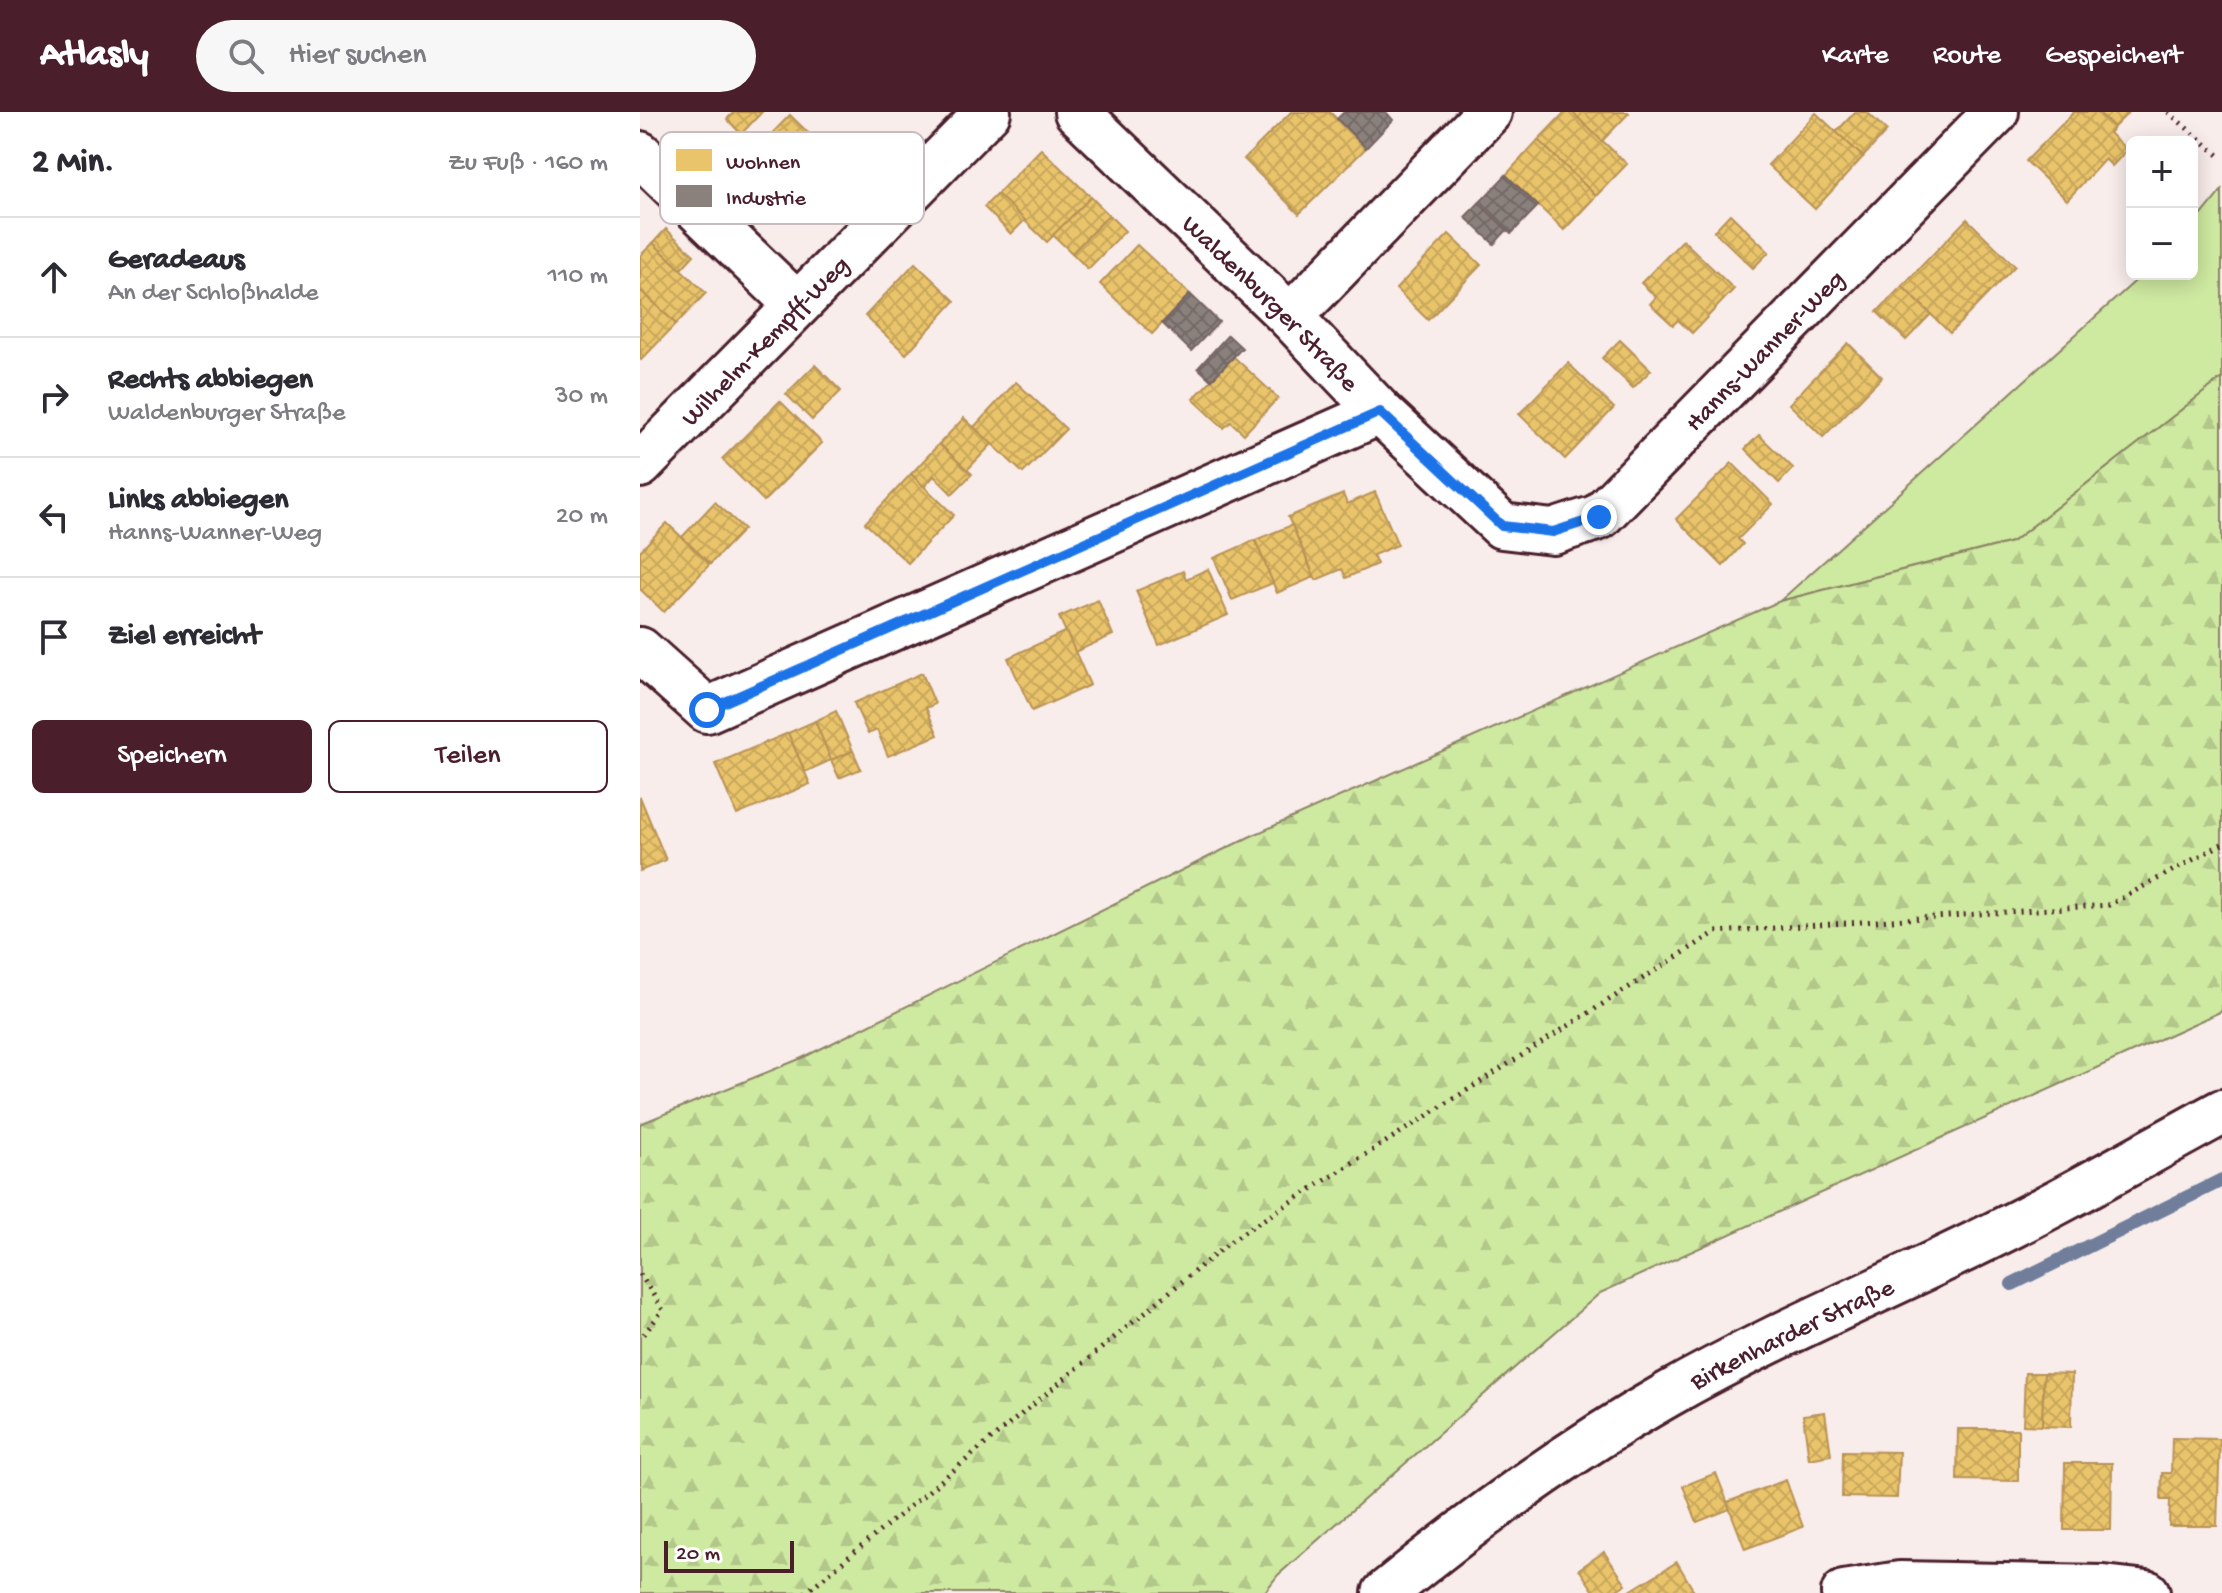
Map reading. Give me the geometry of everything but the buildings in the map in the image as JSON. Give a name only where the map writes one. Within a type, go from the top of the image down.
[{"type":"street","name":"Wilhelm-Kempff-Weg","points":[[924,177],[988,112]]},
{"type":"street","name":"Waldenburger Straße","points":[[1077,112],[1290,317],[1380,412],[1502,526]]},
{"type":"street","points":[[1290,317],[1489,112]]},
{"type":"street","name":"Hanns-Wanner-Weg","points":[[1502,526],[1553,532],[1599,517],[1996,112]]},
{"type":"street","points":[[640,154],[660,173]]},
{"type":"street","points":[[713,224],[797,305]]},
{"type":"street","name":"Wilhelm-Kempff-Weg","points":[[640,465],[877,224]]},
{"type":"street","points":[[640,650],[707,710],[1380,412]]},
{"type":"street","name":"Birkenharder Straße","points":[[1385,1593],[1457,1533],[1543,1473],[1667,1396],[1783,1334],[2024,1220],[2222,1112]]},
{"type":"street","points":[[1844,1593],[1900,1584],[2104,1588],[2147,1593]]},
{"type":"path","points":[[2168,112],[2222,158]]},
{"type":"path","points":[[805,1593],[1236,1237],[1716,932],[2109,905],[2222,844]]},
{"type":"path","points":[[640,1274],[663,1310],[640,1339]]},
{"type":"green space","points":[[2222,190],[2222,378],[2012,542],[1780,601],[2136,280],[2198,280],[2198,220]]},
{"type":"green space","points":[[2222,378],[2222,1011],[1600,1293],[1278,1575],[1264,1593],[640,1593],[640,1124],[802,1058],[1249,837],[1780,601],[2012,542]]},
{"type":"waterway","points":[[2012,1284],[2222,1180]]},
{"type":"route","points":[[707,710],[1380,412],[1502,526],[1553,532],[1599,517]]}]
